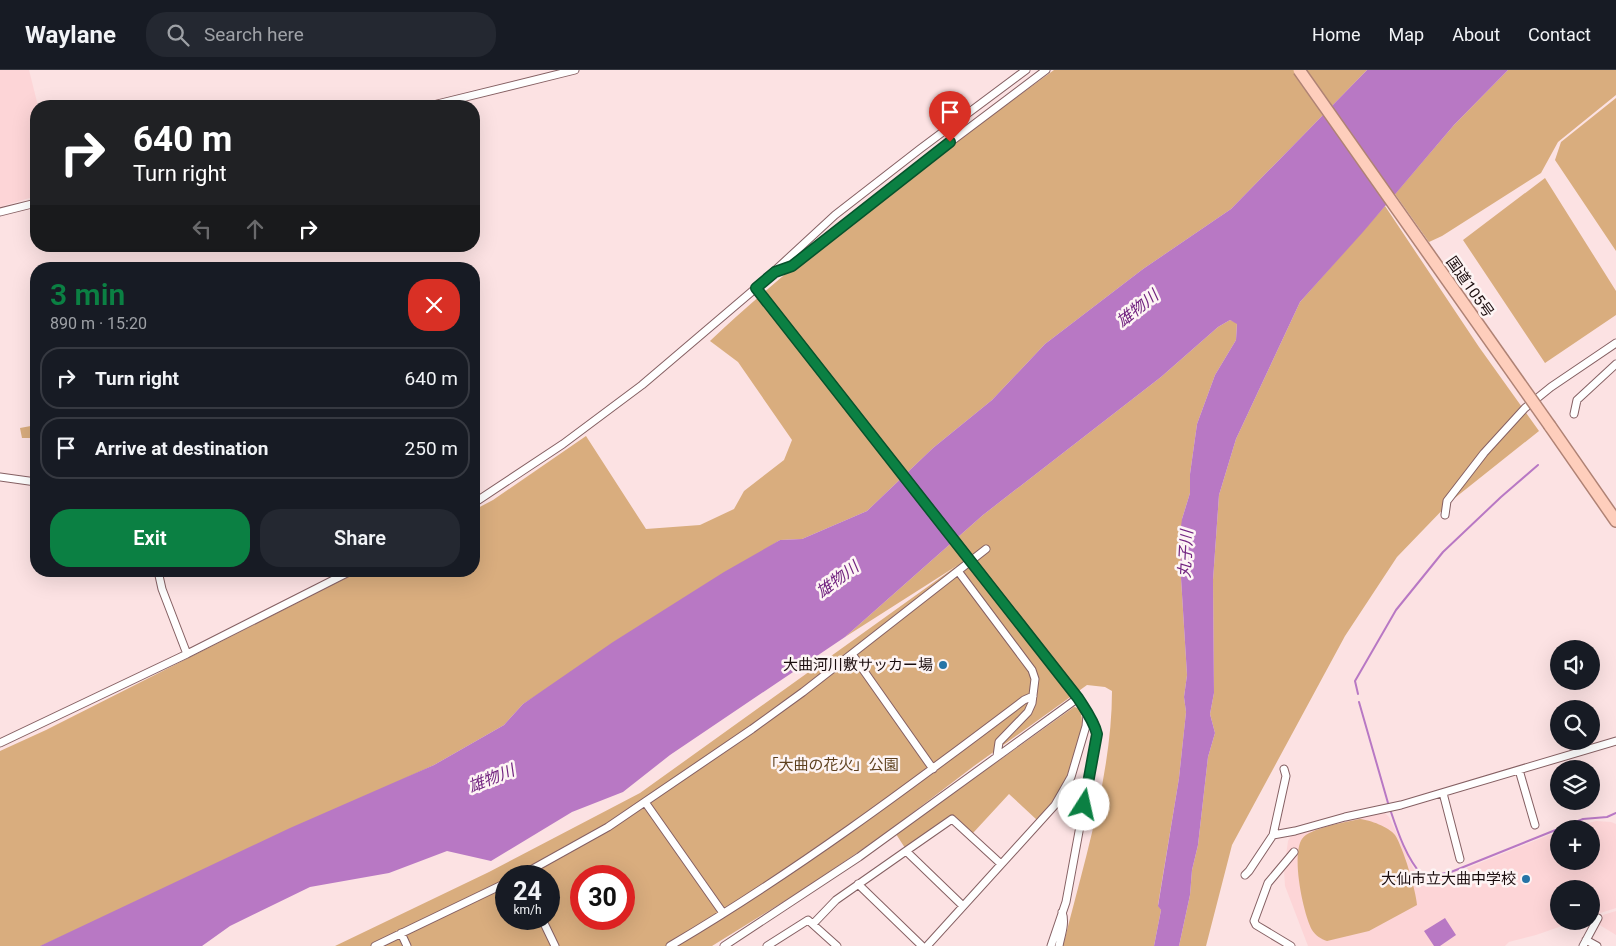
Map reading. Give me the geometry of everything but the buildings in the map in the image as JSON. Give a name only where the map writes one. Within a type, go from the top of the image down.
[{"type":"highway","name":"国道105号","points":[[1299,70],[1616,521]]},
{"type":"street","points":[[452,100],[575,70]]},
{"type":"street","points":[[480,499],[563,444],[642,385],[759,291],[775,272],[835,215],[1026,70]]},
{"type":"street","points":[[775,272],[792,266],[904,177],[1046,70]]},
{"type":"street","points":[[0,212],[30,204]]},
{"type":"street","points":[[759,291],[1073,690],[1087,715],[1094,723],[1097,734],[1078,842],[1066,902],[1051,946]]},
{"type":"street","points":[[1445,516],[1447,501],[1484,453],[1525,408],[1551,387],[1616,343]]},
{"type":"street","points":[[1574,414],[1576,400],[1616,364]]},
{"type":"street","points":[[0,477],[30,481]]},
{"type":"street","points":[[541,865],[645,802],[788,703],[986,548]]},
{"type":"street","points":[[958,571],[1032,670],[1035,679],[1033,696],[1028,712],[999,742],[997,756]]},
{"type":"street","points":[[159,577],[162,589],[187,654]]},
{"type":"street","points":[[0,742],[187,654],[339,577]]},
{"type":"street","points":[[852,654],[933,769]]},
{"type":"street","points":[[670,946],[834,842],[1024,700],[1033,696]]},
{"type":"street","points":[[724,946],[859,857],[1078,698]]},
{"type":"street","points":[[926,946],[1055,806],[1071,777],[1086,726],[1087,715]]},
{"type":"street","points":[[1273,835],[1345,817],[1401,806],[1616,740]]},
{"type":"street","points":[[1245,875],[1273,835],[1286,776],[1284,769]]},
{"type":"street","points":[[1519,770],[1535,825]]},
{"type":"street","points":[[1443,793],[1460,859]]},
{"type":"street","points":[[645,802],[723,913]]},
{"type":"street","points":[[814,924],[836,900],[952,819],[1001,864]]},
{"type":"street","points":[[906,851],[963,906]]},
{"type":"street","points":[[1291,946],[1256,925],[1254,921],[1268,883],[1294,852]]},
{"type":"street","points":[[858,884],[922,946]]},
{"type":"street","points":[[375,946],[495,888]]},
{"type":"street","points":[[1059,946],[1064,926],[1062,911]]},
{"type":"street","points":[[767,946],[808,920],[838,946]]},
{"type":"street","points":[[547,930],[555,946]]},
{"type":"street","points":[[1591,930],[1584,943],[1597,946]]},
{"type":"street","points":[[401,933],[407,946]]},
{"type":"shaded area","points":[[0,70],[29,70],[36,100],[30,100],[30,198],[0,207]]},
{"type":"shaded area","name":"大仙市立大曲中学校","points":[[1385,813],[1389,817],[1415,872],[1426,880],[1445,877],[1550,835],[1550,870],[1600,870],[1600,821],[1611,822],[1616,824],[1616,908],[1600,913],[1600,880],[1550,880],[1550,930],[1509,942],[1505,946],[1308,946],[1285,886],[1284,870],[1288,841],[1291,836],[1358,817]]},
{"type":"shaded area","points":[[1616,911],[1616,935],[1600,925],[1603,915]]},
{"type":"green space","points":[[1054,70],[1367,70],[1231,209],[1143,269],[1045,344],[992,400],[933,448],[867,511],[802,539],[780,540],[523,704],[504,725],[434,765],[41,946],[0,946],[0,751],[46,730],[348,577],[480,577],[480,507],[493,500],[586,436],[646,529],[700,525],[734,509],[744,491],[784,460],[792,440],[738,362],[710,341],[750,304],[834,234],[921,167]]},
{"type":"green space","points":[[1508,70],[1616,70],[1616,95],[1558,142],[1541,173],[1442,236],[1429,242],[1395,194],[1454,125]]},
{"type":"green space","points":[[1616,98],[1616,251],[1555,160],[1561,142]]},
{"type":"green space","points":[[1545,178],[1616,291],[1616,315],[1545,363],[1463,240]]},
{"type":"green space","points":[[1385,206],[1479,347],[1539,431],[1451,501],[1397,557],[1345,636],[1232,845],[1206,946],[1179,946],[1198,845],[1208,757],[1215,733],[1210,714],[1214,693],[1213,580],[1219,495],[1236,439],[1300,302]]},
{"type":"green space","name":"「大曲の花火」公園","points":[[1230,320],[1237,323],[1236,340],[1215,375],[1197,424],[1190,474],[1190,493],[1182,519],[1183,555],[1179,565],[1187,675],[1184,697],[1186,712],[1179,778],[1158,905],[1161,910],[1154,946],[1063,946],[1095,820],[1102,787],[1111,723],[1112,691],[1105,687],[1087,685],[974,766],[882,836],[801,891],[712,946],[335,946],[495,869],[495,930],[560,930],[560,865],[502,865],[640,793],[958,565],[845,637],[983,515],[1161,377],[1218,327]]},
{"type":"green space","points":[[30,426],[30,438],[22,438],[20,428]]},
{"type":"green space","points":[[1074,707],[1078,708],[1082,726],[1076,754],[1053,802],[1037,820],[1009,794],[973,833],[953,815],[905,848],[896,834]]},
{"type":"green space","points":[[1360,819],[1379,824],[1395,835],[1409,869],[1417,905],[1369,931],[1327,941],[1318,937],[1313,932],[1305,911],[1298,870],[1299,847],[1302,839],[1312,832]]},
{"type":"water","points":[[1367,70],[1508,70],[1454,125],[1363,232],[1300,302],[1236,439],[1219,495],[1213,580],[1214,693],[1210,714],[1215,733],[1208,757],[1198,845],[1179,946],[1154,946],[1161,910],[1158,906],[1179,778],[1186,712],[1184,697],[1187,675],[1181,578],[1178,565],[1183,555],[1183,549],[1179,541],[1182,519],[1190,493],[1190,474],[1197,424],[1215,375],[1236,340],[1237,324],[1230,320],[1218,327],[1161,377],[983,515],[845,637],[670,755],[623,792],[572,812],[491,861],[447,851],[389,873],[310,887],[230,926],[202,946],[40,946],[290,828],[434,765],[504,725],[523,704],[613,642],[724,572],[780,540],[802,539],[867,511],[933,448],[992,400],[1045,344],[1143,269],[1231,209]]},
{"type":"water","points":[[1445,918],[1456,935],[1440,946],[1434,946],[1424,931]]},
{"type":"waterway","points":[[1358,694],[1355,681],[1396,610],[1443,552],[1538,465]]},
{"type":"waterway","points":[[1359,702],[1388,803]]},
{"type":"waterway","points":[[1391,812],[1407,854],[1422,875],[1431,876],[1451,872],[1583,819],[1607,817],[1616,813]]},
{"type":"place","name":"大曲河川敷サッカー場","points":[[943,665]]},
{"type":"place","name":"大仙市立大曲中学校","points":[[1526,879]]},
{"type":"route","points":[[950,142],[792,266],[775,272],[756,288],[1084,706],[1087,715],[1094,723],[1097,734],[1084,805]]},
{"type":"water label","name":"雄物川","points":[[1137,308]]},
{"type":"water label","name":"丸子川","points":[[1185,554]]},
{"type":"water label","name":"雄物川","points":[[837,579]]},
{"type":"water label","name":"雄物川","points":[[491,778]]}]
